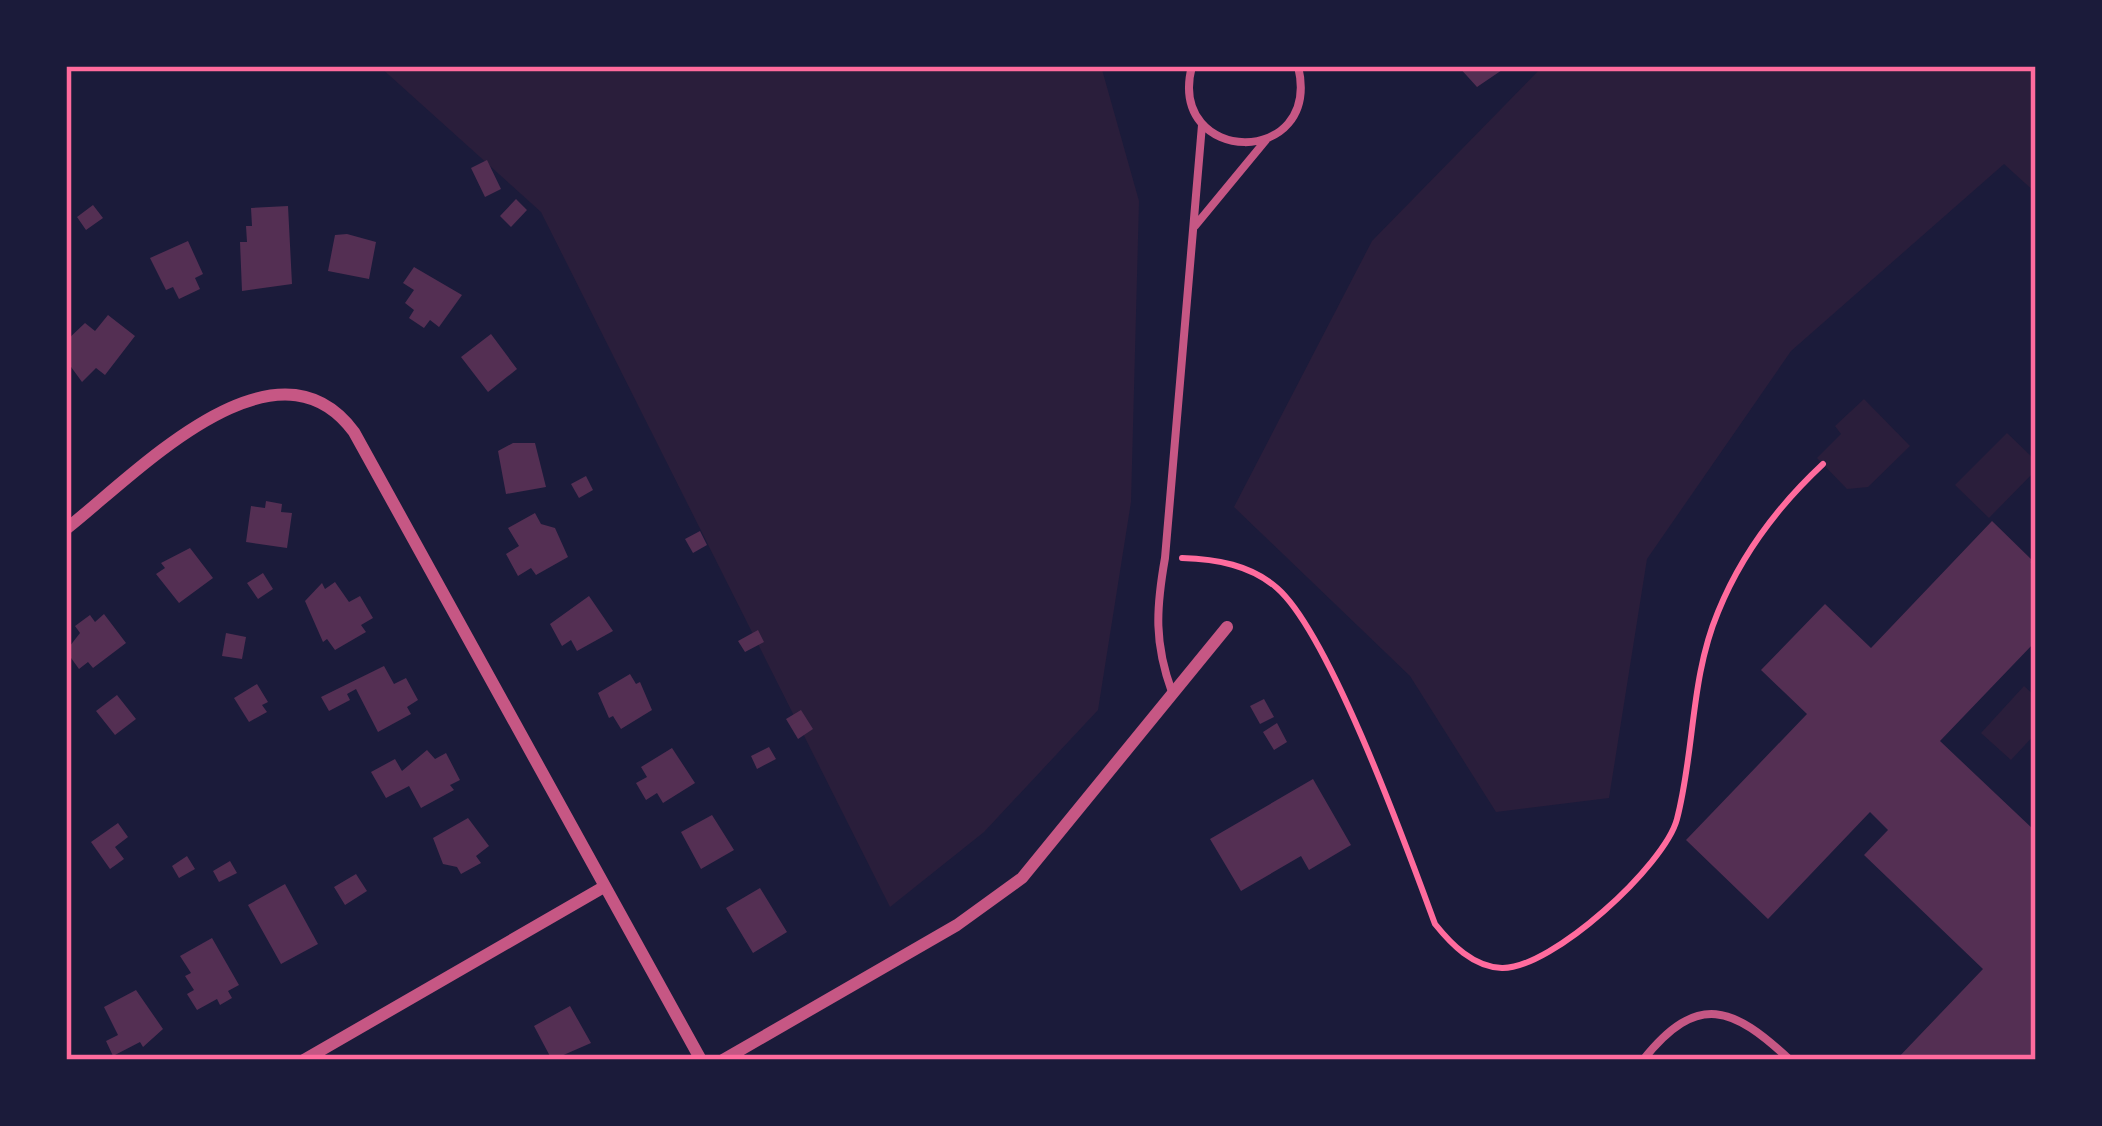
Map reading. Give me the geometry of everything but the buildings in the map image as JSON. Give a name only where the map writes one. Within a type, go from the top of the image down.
[{"type":"street","points":[[66,529],[187,435],[240,401],[287,393],[330,407],[345,420],[701,1060]]},
{"type":"street","points":[[723,1060],[957,925],[1022,878],[1227,628]]},
{"type":"street","points":[[304,1060],[602,888]]},
{"type":"lane","points":[[1190,66],[1191,106],[1202,125],[1232,142],[1267,139]]},
{"type":"lane","points":[[1194,228],[1267,139],[1294,116],[1302,83],[1298,66]]},
{"type":"lane","points":[[1172,694],[1157,652],[1154,621],[1165,558],[1202,125]]},
{"type":"lane","points":[[1642,1060],[1678,1024],[1720,1013],[1755,1027],[1790,1060]]},
{"type":"path","points":[[1165,558],[1230,563],[1258,575],[1290,602],[1328,667],[1435,924],[1460,952],[1502,968],[1540,958],[1581,929],[1666,848],[1677,820],[1699,663],[1716,616],[1759,538],[1793,492],[1823,464]]},
{"type":"shaded area","points":[[379,66],[1101,66],[1139,201],[1131,502],[1098,710],[984,832],[890,907],[541,212]]},
{"type":"shaded area","points":[[1543,66],[2027,66],[2036,75],[2036,193],[2004,164],[1791,351],[1647,559],[1609,798],[1496,812],[1410,676],[1234,507],[1372,241]]},
{"type":"shaded area","points":[[1864,399],[1910,446],[1868,487],[1847,489],[1817,458],[1841,434],[1835,426]]},
{"type":"shaded area","points":[[2007,433],[2036,461],[2036,470],[1989,518],[1955,485]]},
{"type":"shaded area","points":[[2024,686],[2036,697],[2036,733],[2011,760],[1981,733]]}]
